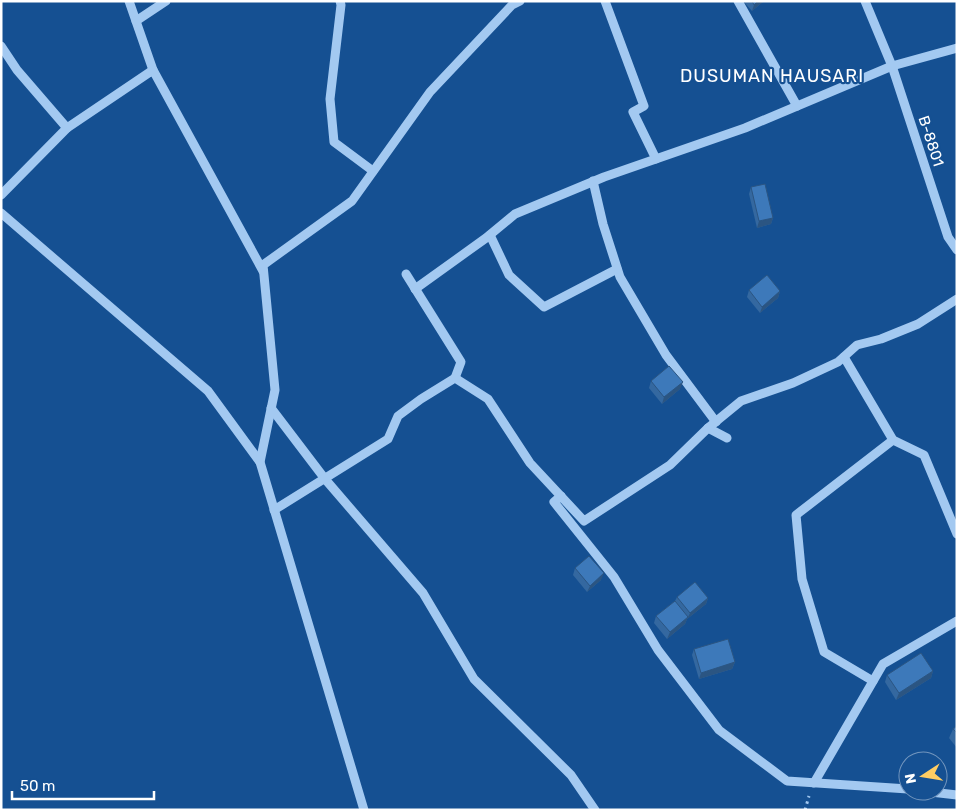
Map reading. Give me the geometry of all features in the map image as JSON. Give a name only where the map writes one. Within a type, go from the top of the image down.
[{"type":"street","points":[[130,1],[153,70],[263,272]]},
{"type":"street","points":[[136,21],[166,1]]},
{"type":"street","points":[[340,1],[330,99],[334,142],[373,171]]},
{"type":"street","points":[[260,462],[274,390],[263,265],[352,201],[430,92],[512,5],[520,1]]},
{"type":"street","points":[[605,1],[644,106],[633,112],[656,159]]},
{"type":"street","points":[[738,1],[797,106]]},
{"type":"street","name":"B-8801","points":[[865,1],[892,66],[948,237],[957,250]]},
{"type":"street","points":[[1,46],[17,70],[67,128]]},
{"type":"street","points":[[415,289],[490,235],[515,214],[593,181],[745,128],[892,66],[957,48]]},
{"type":"street","points":[[1,195],[67,128],[153,70]]},
{"type":"street","points":[[593,181],[603,224],[620,278],[666,355],[716,422]]},
{"type":"street","points":[[1,213],[208,391],[260,462],[364,810]]},
{"type":"street","points":[[490,235],[509,275],[544,307],[617,269]]},
{"type":"street","points":[[274,510],[388,438],[398,416],[455,378],[461,362],[406,274]]},
{"type":"street","points":[[455,378],[488,399],[530,463],[584,521],[670,465],[708,428],[741,401],[794,383],[838,362],[857,345],[881,339],[918,324],[957,299]]},
{"type":"street","points":[[844,357],[893,440],[924,455],[957,534]]},
{"type":"street","points":[[271,408],[324,479],[423,593],[474,678],[572,775],[596,810]]},
{"type":"street","points":[[708,428],[727,438]]},
{"type":"street","points":[[873,682],[824,652],[802,580],[796,515],[893,440]]},
{"type":"street","points":[[561,496],[554,502],[614,577],[658,650],[719,730],[788,781],[898,789]]},
{"type":"street","points":[[814,783],[883,664],[957,621]]},
{"type":"building","points":[[765,184],[773,218],[759,221],[751,187]]},
{"type":"building","points":[[767,275],[780,291],[762,307],[749,290]]},
{"type":"building","points":[[669,366],[683,382],[664,397],[651,381]]},
{"type":"building","points":[[589,556],[604,573],[590,586],[575,568]]},
{"type":"building","points":[[695,582],[708,598],[690,613],[677,597]]},
{"type":"building","points":[[675,601],[688,617],[670,632],[656,616]]},
{"type":"building","points":[[728,639],[735,662],[701,673],[694,649]]},
{"type":"building","points":[[921,653],[933,671],[899,693],[887,675]]},
{"type":"district","name":"DUSUMAN HAUSARI","points":[[772,76]]}]
